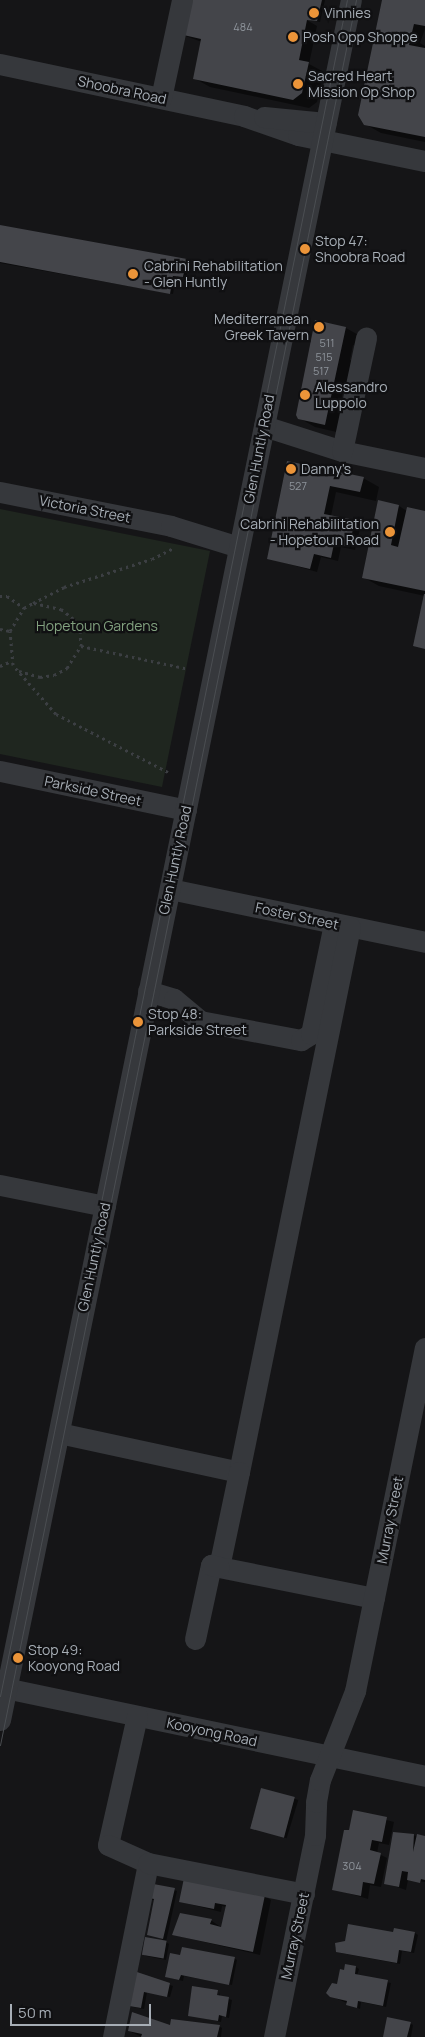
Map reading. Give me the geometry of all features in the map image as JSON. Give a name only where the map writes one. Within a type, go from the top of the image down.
[{"type":"street","points":[[161,98],[182,0]]},
{"type":"street","name":"Glen Huntly Road","points":[[0,1720],[3,1688],[105,1206],[351,0]]},
{"type":"street","name":"Shoobra Road","points":[[0,64],[244,116],[324,131],[425,161]]},
{"type":"street","points":[[342,451],[366,338]]},
{"type":"street","points":[[262,434],[425,468]]},
{"type":"street","name":"Victoria Street","points":[[0,492],[176,534],[241,540]]},
{"type":"street","name":"Parkside Street","points":[[0,772],[186,810]]},
{"type":"street","name":"Foster Street","points":[[170,889],[425,942]]},
{"type":"street","points":[[148,991],[174,998],[200,1021],[301,1040],[311,1034],[342,925]]},
{"type":"street","points":[[219,1567],[239,1472],[342,925]]},
{"type":"street","points":[[0,1186],[105,1206]]},
{"type":"street","name":"Murray Street","points":[[274,2037],[315,1835],[336,1758],[354,1721],[355,1691],[425,1348]]},
{"type":"street","points":[[58,1433],[239,1472]]},
{"type":"street","points":[[196,1639],[211,1565],[374,1598]]},
{"type":"street","name":"Kooyong Road","points":[[3,1688],[425,1776]]},
{"type":"street","points":[[137,1716],[108,1845],[148,1863],[304,1894]]},
{"type":"street","points":[[113,2037],[148,1863]]},
{"type":"path","points":[[168,772],[56,714],[18,671],[12,661],[10,631],[24,608],[64,588],[152,559],[176,534]]},
{"type":"path","points":[[0,596],[7,596],[24,608]]},
{"type":"path","points":[[18,671],[40,677],[54,675],[66,668],[81,646],[80,631],[74,619],[61,609],[33,603]]},
{"type":"path","points":[[0,629],[10,631]]},
{"type":"path","points":[[81,646],[189,669]]},
{"type":"path","points":[[0,666],[12,661]]},
{"type":"green space","name":"Hopetoun Gardens","points":[[0,509],[210,551],[162,787],[0,754]]},
{"type":"building","points":[[186,0],[322,0],[317,21],[307,20],[299,60],[309,62],[302,93],[293,100],[193,79],[201,39],[179,34]]},
{"type":"building","points":[[382,0],[425,0],[425,26],[414,24],[409,45],[425,48],[425,137],[364,125],[358,115]]},
{"type":"building","points":[[0,225],[187,259],[183,277],[173,276],[170,294],[0,262]]},
{"type":"building","points":[[315,320],[346,327],[325,425],[298,419],[296,415]]},
{"type":"building","points":[[287,461],[364,477],[360,492],[330,486],[324,514],[355,520],[349,547],[334,544],[331,558],[314,554],[310,569],[267,559]]},
{"type":"building","points":[[378,500],[399,505],[391,545],[398,547],[407,507],[425,511],[425,591],[362,578]]},
{"type":"building","points":[[425,594],[425,649],[413,646]]},
{"type":"building","points":[[261,1788],[295,1797],[284,1838],[250,1829]]},
{"type":"building","points":[[353,1810],[387,1817],[382,1842],[372,1840],[370,1850],[381,1853],[374,1884],[363,1882],[361,1896],[332,1890],[344,1830],[349,1830]]},
{"type":"building","points":[[393,1832],[414,1834],[413,1852],[417,1834],[425,1836],[425,1880],[421,1879],[420,1883],[407,1880],[408,1872],[402,1871],[399,1887],[384,1884]]},
{"type":"building","points":[[184,1878],[265,1895],[253,1952],[172,1935],[180,1913],[212,1919],[210,1924],[221,1927],[226,1905],[215,1903],[214,1909],[179,1902]]},
{"type":"building","points":[[148,1883],[175,1888],[163,1939],[147,1935],[154,1899],[145,1897]]},
{"type":"building","points":[[348,1924],[393,1932],[394,1928],[415,1932],[411,1952],[399,1950],[397,1963],[336,1952],[335,1943],[345,1941]]},
{"type":"building","points":[[145,1937],[167,1941],[164,1959],[142,1955]]},
{"type":"building","points":[[182,1947],[235,1957],[229,1985],[181,1975],[179,1980],[165,1977],[170,1953],[180,1955]]},
{"type":"building","points":[[345,1964],[356,1966],[355,1974],[388,1980],[383,2006],[358,2001],[357,2008],[346,2005],[347,2001],[330,1997],[326,1993],[332,1983],[337,1984],[340,1969],[344,1970]]},
{"type":"building","points":[[131,1970],[170,1983],[167,1997],[144,1992],[141,2008],[123,2005]]},
{"type":"building","points":[[192,1986],[218,1990],[217,1995],[229,1997],[226,2017],[219,2015],[218,2021],[188,2016]]},
{"type":"building","points":[[132,2012],[170,2025],[171,2019],[220,2025],[217,2037],[141,2037],[142,2034],[128,2031]]},
{"type":"building","points":[[387,2017],[411,2022],[407,2037],[383,2037]]},
{"type":"tram line","points":[[0,1696],[347,0]]},
{"type":"tram line","points":[[0,1745],[356,0]]},
{"type":"place","name":"Vinnies","points":[[314,13]]},
{"type":"place","name":"Posh Opp Shoppe","points":[[293,37]]},
{"type":"place","name":"Sacred Heart Mission Op Shop","points":[[298,84]]},
{"type":"place","name":"Stop 47: Shoobra Road","points":[[305,249]]},
{"type":"place","name":"Cabrini Rehabilitation - Glen Huntly","points":[[133,274]]},
{"type":"place","name":"Mediterranean Greek Tavern","points":[[319,327]]},
{"type":"place","name":"Alessandro Luppolo","points":[[305,395]]},
{"type":"place","name":"Danny's","points":[[291,469]]},
{"type":"place","name":"Cabrini Rehabilitation - Hopetoun Road","points":[[390,532]]},
{"type":"place","name":"Stop 48: Parkside Street","points":[[138,1022]]},
{"type":"place","name":"Stop 49: Kooyong Road","points":[[18,1658]]}]
